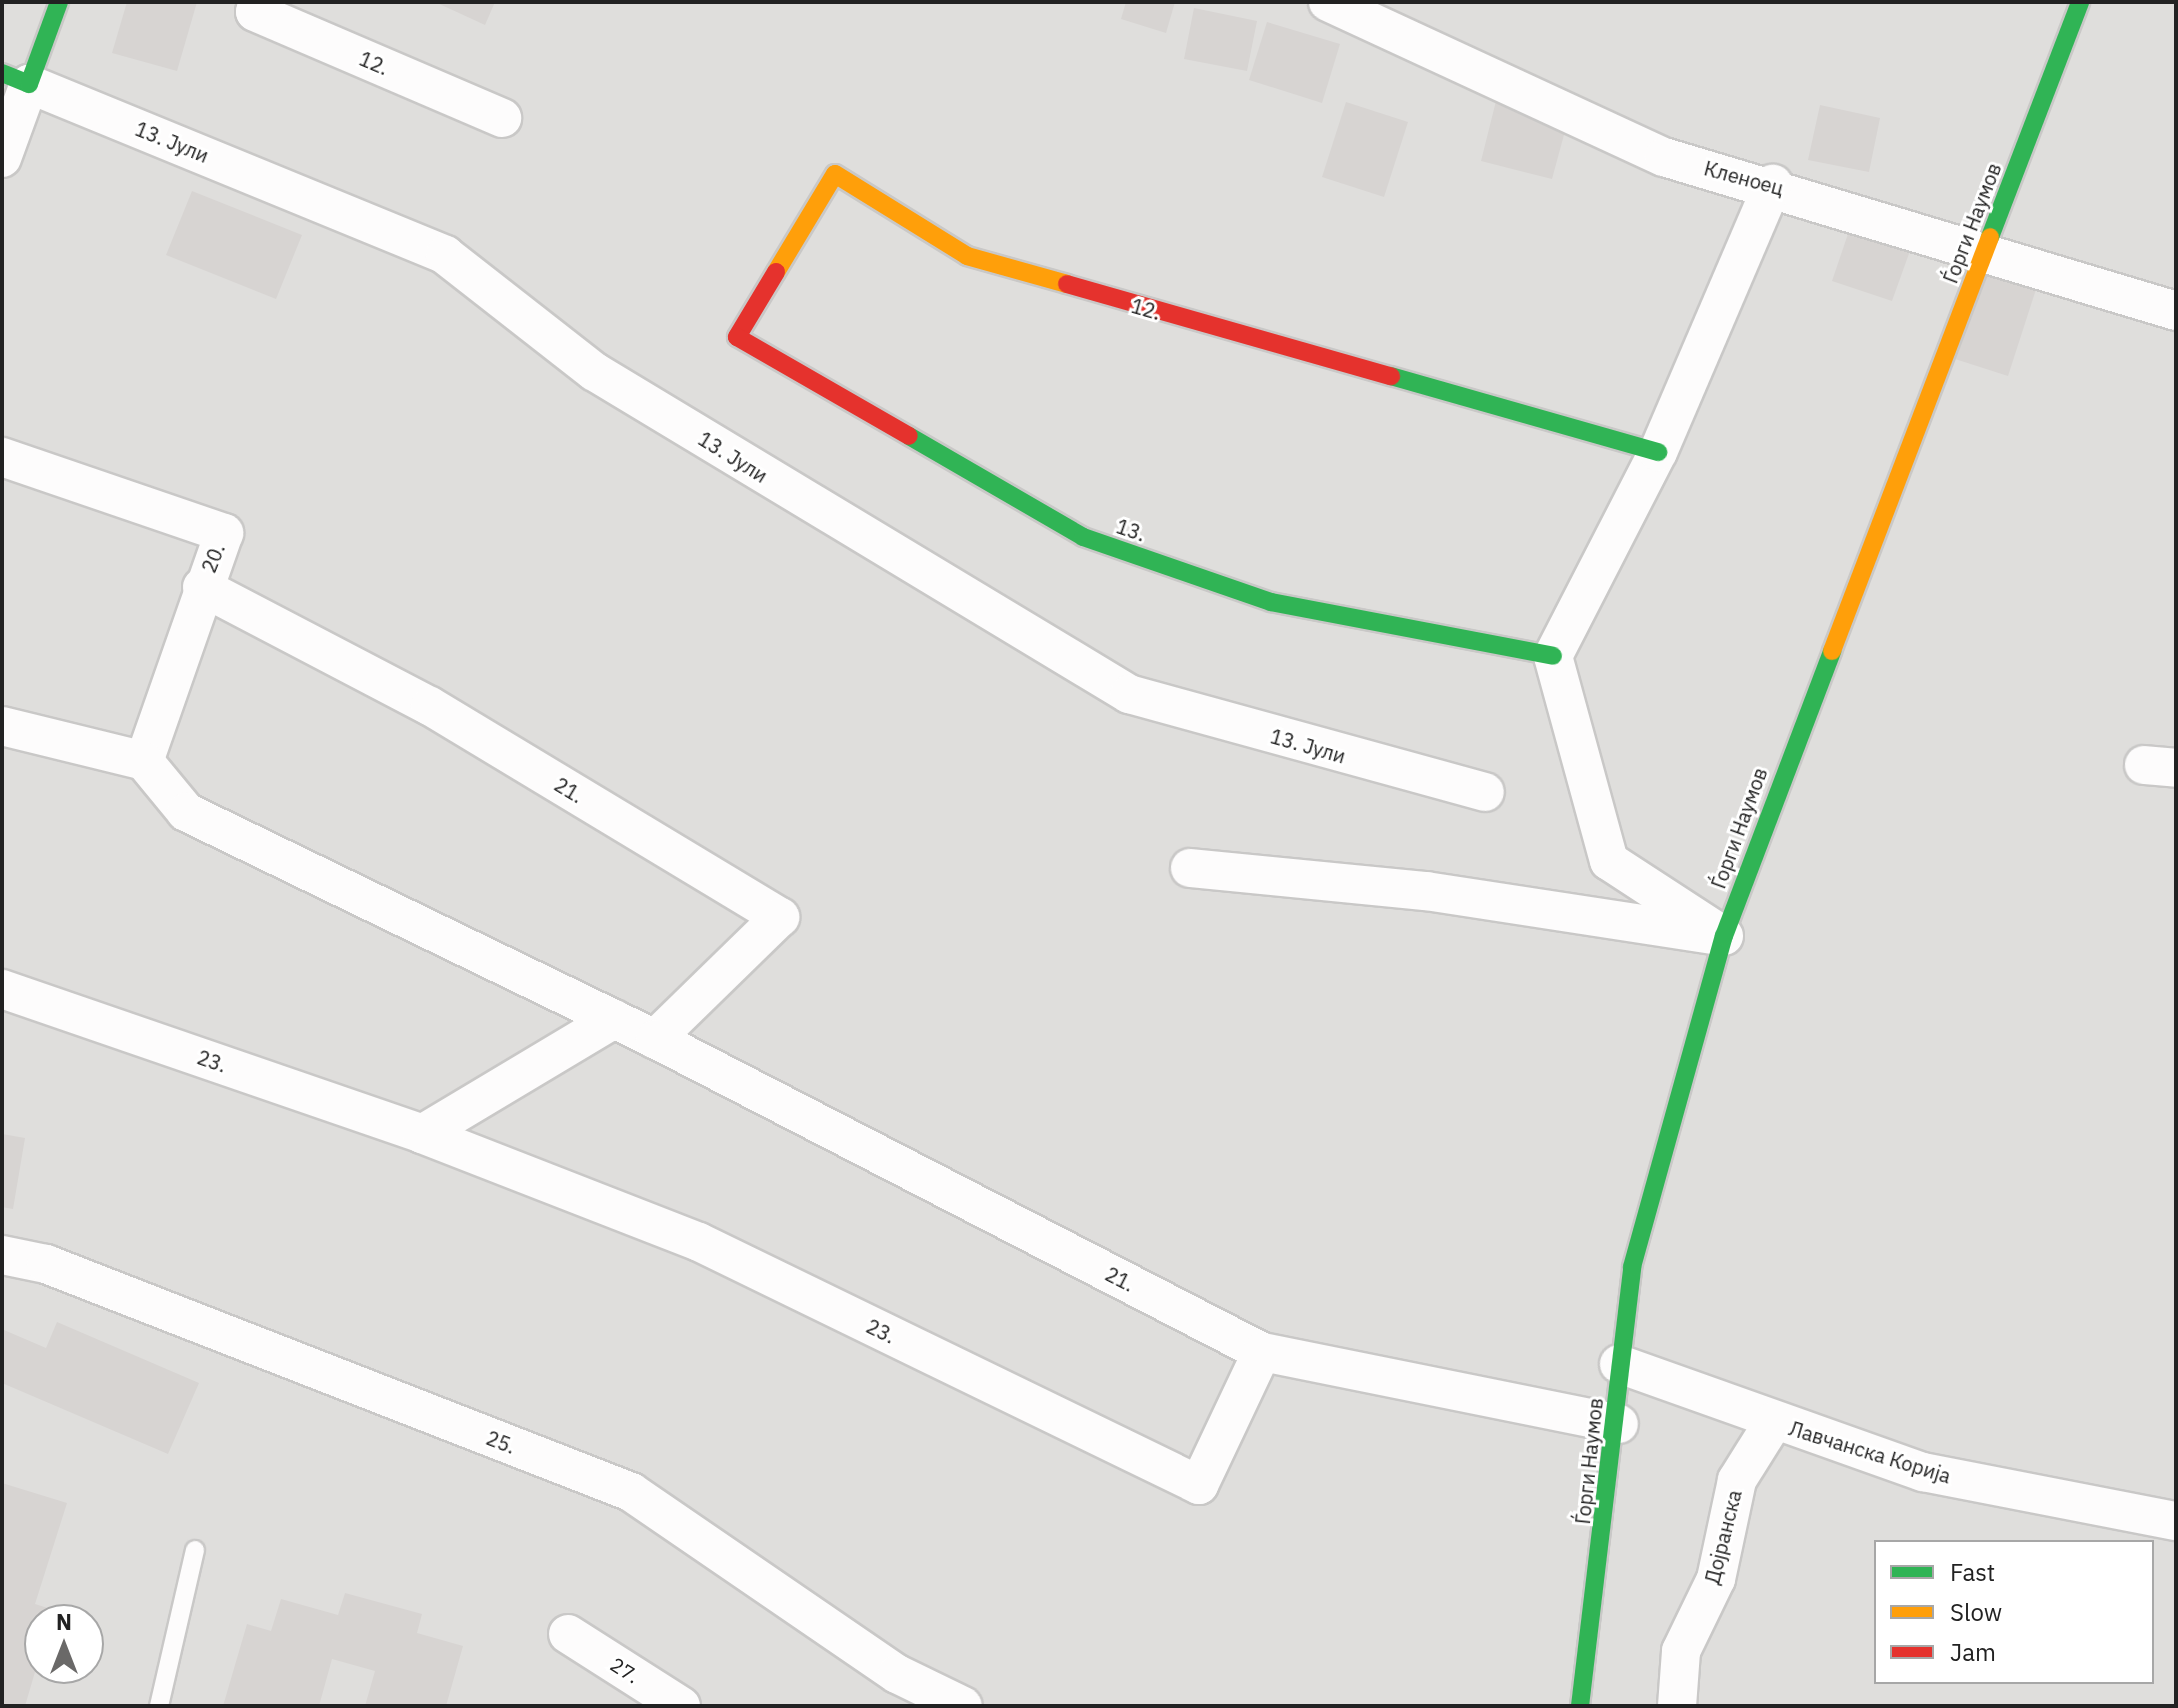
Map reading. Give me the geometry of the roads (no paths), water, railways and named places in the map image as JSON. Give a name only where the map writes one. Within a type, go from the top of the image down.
[{"type":"street","points":[[2,158],[15,78],[59,2]]},
{"type":"street","name":"12.","points":[[258,2],[255,12],[502,118]]},
{"type":"street","name":"Кленоец","points":[[1328,2],[1664,157],[1773,184],[2176,311]]},
{"type":"street","name":"Ѓорги Наумов","points":[[1580,1706],[1619,1424],[1619,1364],[1632,1267],[1724,936],[2080,2]]},
{"type":"street","name":"13. Јули","points":[[15,78],[445,255],[595,372],[1129,694],[1485,792]]},
{"type":"street","name":"12.","points":[[737,337],[835,174],[967,256],[1658,452]]},
{"type":"street","points":[[1724,936],[1609,861],[1553,656],[1658,452],[1773,184]]},
{"type":"street","name":"13.","points":[[737,337],[1083,537],[1271,602],[1553,656]]},
{"type":"street","name":"20.","points":[[2,457],[224,533],[202,587],[144,761]]},
{"type":"street","name":"21.","points":[[202,587],[430,706],[780,917],[655,1039]]},
{"type":"street","points":[[2,726],[144,761]]},
{"type":"street","name":"21.","points":[[144,761],[186,812],[655,1039],[1262,1352],[1619,1424]]},
{"type":"street","points":[[1190,868],[1426,891],[1724,936]]},
{"type":"street","name":"23.","points":[[2,989],[422,1134],[699,1242],[1199,1485],[1262,1352]]},
{"type":"street","points":[[422,1134],[614,1019]]},
{"type":"street","name":"25.","points":[[2,1255],[46,1264],[631,1492],[897,1674],[963,1706]]},
{"type":"street","name":"Лавчанска Корија","points":[[1619,1364],[1923,1472],[2176,1521]]},
{"type":"street","name":"Дојранска","points":[[1677,1706],[1681,1651],[1716,1579],[1737,1480],[1774,1421]]},
{"type":"street","name":"27.","points":[[568,1634],[681,1706]]},
{"type":"lane","points":[[159,1706],[195,1550]]}]
